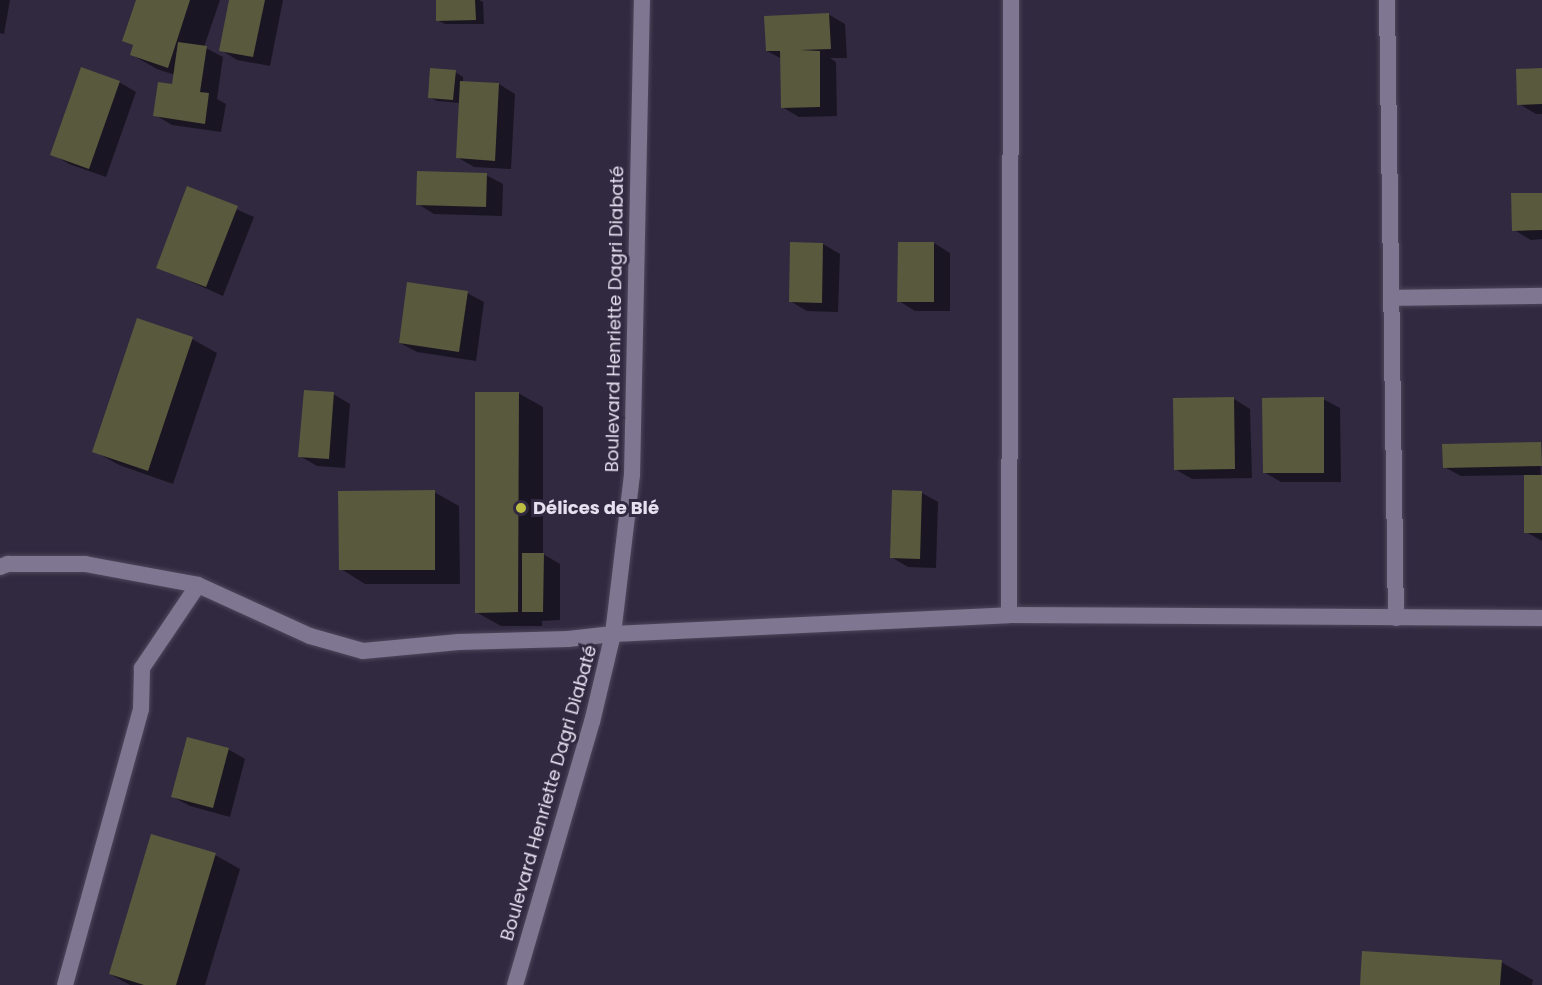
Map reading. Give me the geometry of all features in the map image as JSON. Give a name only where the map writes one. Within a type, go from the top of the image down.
[{"type":"street","name":"Boulevard Henriette Dagri Diabaté","points":[[515,985],[592,722],[613,634],[632,474],[642,0]]},
{"type":"street","points":[[1009,615],[1011,0]]},
{"type":"street","points":[[1387,0],[1396,618]]},
{"type":"street","points":[[1391,298],[1542,296]]},
{"type":"street","points":[[0,567],[8,564],[85,564],[198,585],[310,636],[363,651],[459,642],[568,639],[613,634],[1009,615],[1542,618]]},
{"type":"street","points":[[65,985],[141,709],[142,668],[198,585]]},
{"type":"building","points":[[136,0],[190,0],[168,68],[130,55],[133,45],[122,41]]},
{"type":"building","points":[[229,0],[265,0],[253,57],[219,51]]},
{"type":"building","points":[[436,0],[475,0],[476,20],[436,21]]},
{"type":"building","points":[[829,13],[831,49],[800,50],[820,51],[820,107],[781,108],[780,51],[766,51],[764,16]]},
{"type":"building","points":[[178,42],[207,46],[200,92],[209,93],[205,124],[153,116],[158,82],[172,84]]},
{"type":"building","points":[[81,67],[120,81],[89,169],[50,155]]},
{"type":"building","points":[[430,68],[456,70],[453,100],[428,98]]},
{"type":"building","points":[[1542,68],[1542,104],[1517,105],[1516,69]]},
{"type":"building","points":[[460,81],[499,83],[495,161],[456,158]]},
{"type":"building","points":[[417,171],[487,173],[486,207],[416,205]]},
{"type":"building","points":[[187,186],[238,206],[206,287],[156,268]]},
{"type":"building","points":[[1511,193],[1542,193],[1542,230],[1512,231]]},
{"type":"building","points":[[790,242],[823,243],[822,303],[789,302]]},
{"type":"building","points":[[898,242],[934,242],[934,302],[897,302]]},
{"type":"building","points":[[407,282],[468,291],[459,352],[399,343]]},
{"type":"building","points":[[137,318],[193,337],[148,471],[92,452]]},
{"type":"building","points":[[304,390],[334,392],[329,459],[298,457]]},
{"type":"building","points":[[475,392],[519,392],[518,612],[475,613]]},
{"type":"building","points":[[1234,397],[1235,469],[1174,470],[1173,398]]},
{"type":"building","points":[[1324,397],[1324,473],[1263,473],[1262,398]]},
{"type":"building","points":[[1541,442],[1542,466],[1443,468],[1442,444]]},
{"type":"building","points":[[1524,475],[1542,475],[1542,533],[1524,533]]},
{"type":"building","points":[[435,490],[435,570],[339,570],[338,491]]},
{"type":"building","points":[[892,490],[922,491],[920,559],[890,558]]},
{"type":"building","points":[[522,553],[544,553],[543,612],[522,612]]},
{"type":"building","points":[[187,737],[229,748],[213,808],[171,797]]},
{"type":"building","points":[[151,834],[216,853],[176,985],[144,985],[109,974]]},
{"type":"building","points":[[1362,951],[1502,960],[1500,985],[1360,985]]},
{"type":"place","name":"Délices de Blé","points":[[521,508]]}]
